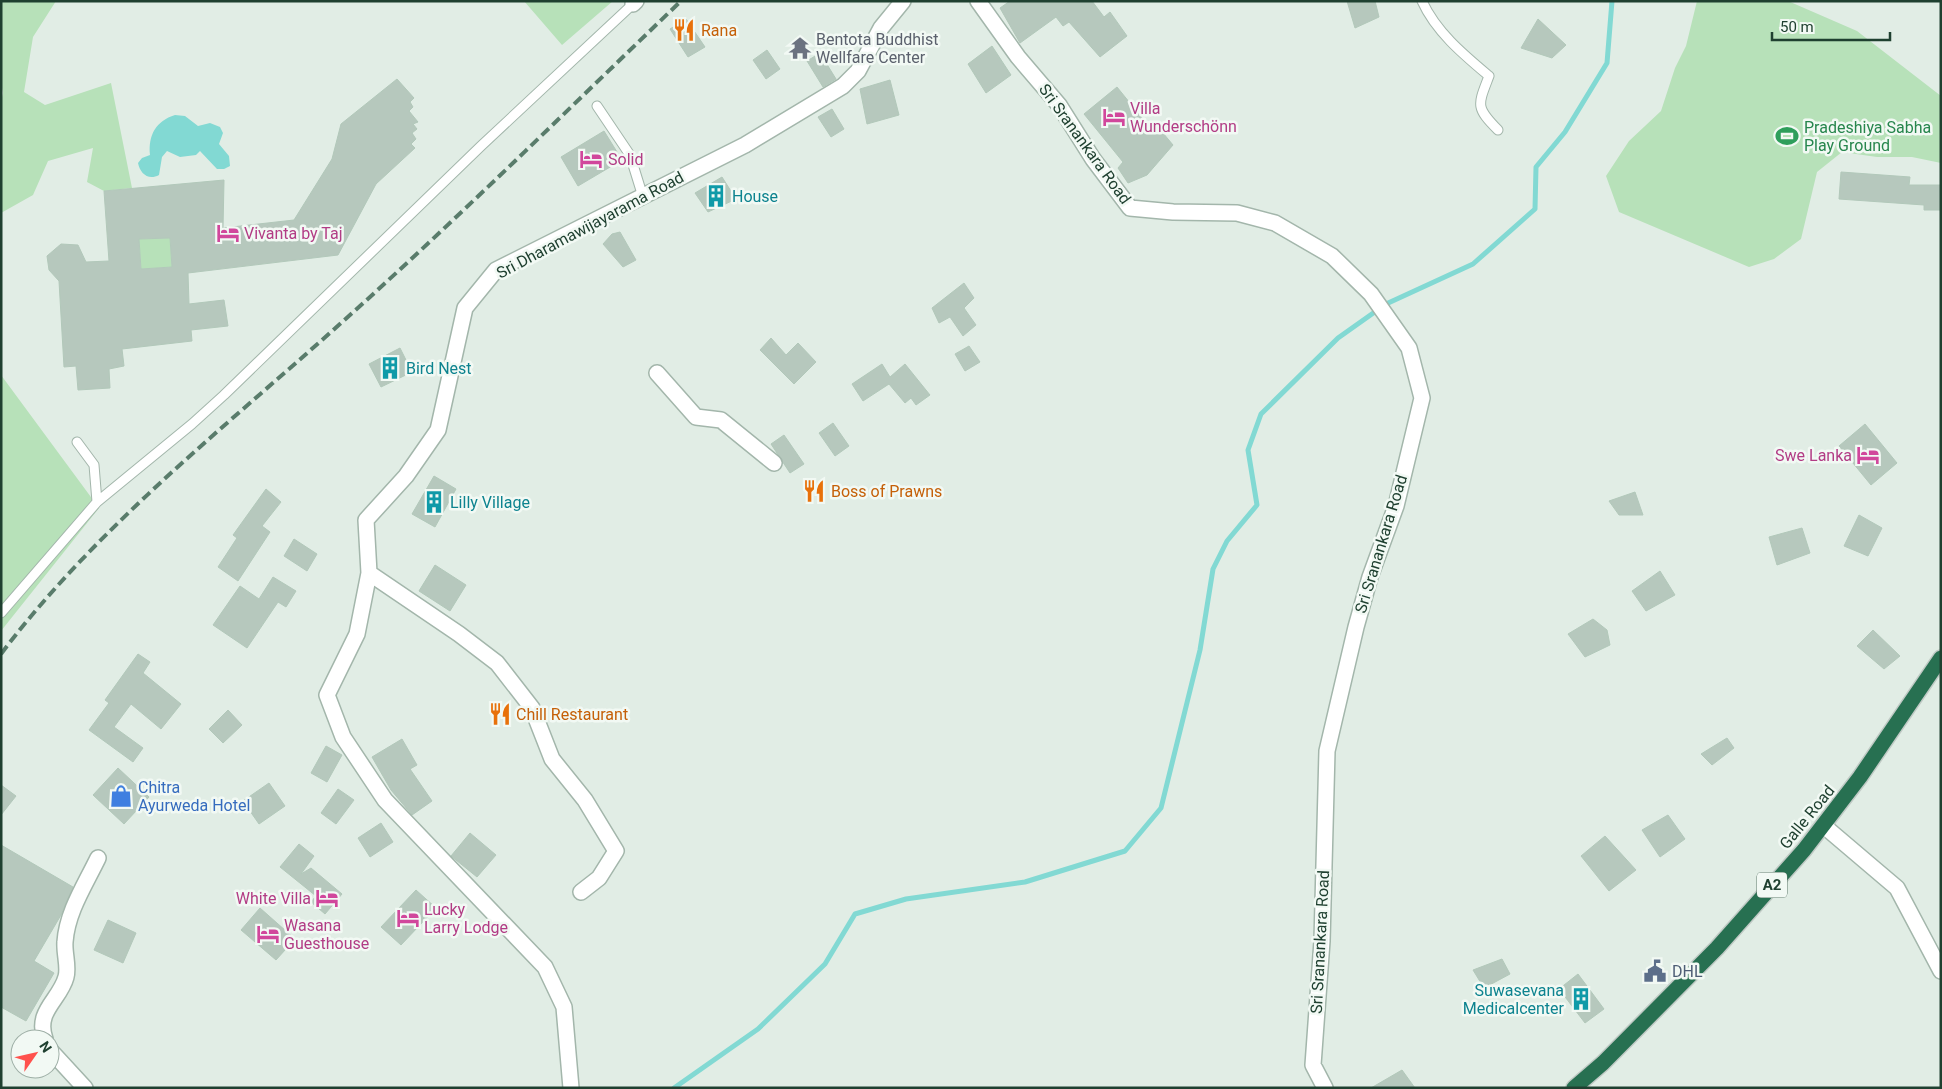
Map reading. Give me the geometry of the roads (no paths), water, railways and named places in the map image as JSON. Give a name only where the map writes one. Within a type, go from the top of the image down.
[{"type":"highway","name":"Galle Road","points":[[1574,1088],[1603,1063],[1717,948],[1824,826],[1941,658]]},
{"type":"street","name":"Sri Dharamawijayarama Road","points":[[571,1088],[564,1007],[545,967],[385,800],[340,729],[327,696],[357,634],[369,573],[366,520],[406,476],[438,430],[465,308],[496,270],[745,145],[843,86],[858,71],[881,28],[903,1]]},
{"type":"street","name":"Sri Sranankara Road","points":[[978,1],[1018,57],[1059,104],[1093,159],[1130,208],[1173,212],[1237,213],[1275,223],[1332,256],[1371,294],[1392,321],[1409,348],[1422,398],[1396,506],[1370,577],[1356,627],[1327,751],[1322,941],[1314,1065],[1325,1088]]},
{"type":"street","points":[[657,373],[696,417],[721,420],[774,463]]},
{"type":"street","points":[[369,573],[459,634],[497,663],[532,708],[552,759],[585,800],[616,851],[599,878],[581,892]]},
{"type":"street","points":[[1824,826],[1896,888],[1941,971]]},
{"type":"street","points":[[41,1029],[48,1009],[66,977],[65,943],[70,914],[98,858]]},
{"type":"street","points":[[60,1061],[85,1088]]},
{"type":"lane","points":[[1422,1],[1429,16],[1436,24],[1462,52],[1489,76],[1479,103],[1483,116],[1498,130]]},
{"type":"lane","points":[[1,613],[97,502],[192,424],[224,395],[481,146],[635,3]]},
{"type":"lane","points":[[597,106],[630,155],[643,197]]},
{"type":"lane","points":[[77,442],[94,465],[97,502]]},
{"type":"water","points":[[175,115],[185,116],[198,126],[210,123],[220,127],[223,133],[219,144],[229,156],[230,166],[224,169],[217,169],[200,151],[196,155],[180,157],[167,151],[162,157],[159,175],[151,177],[145,175],[138,163],[142,158],[150,155],[152,135],[158,125]]},
{"type":"waterway","points":[[674,1088],[758,1029],[825,964],[855,914],[906,899],[1025,882],[1125,851],[1161,808],[1200,650],[1213,569],[1227,541],[1257,505],[1248,450],[1261,414],[1338,338],[1386,304],[1473,264],[1535,209],[1536,167],[1565,132],[1607,63],[1612,1]]},
{"type":"railway","points":[[1,654],[34,612],[107,534],[185,460],[401,269],[681,1]]},
{"type":"place","name":"Rana","points":[[684,30]]},
{"type":"place","name":"Bentota Buddhist Wellfare Center","points":[[800,48]]},
{"type":"place","name":"Villa Wunderschönn","points":[[1114,117]]},
{"type":"place","name":"Pradeshiya Sabha Play Ground","points":[[1787,136]]},
{"type":"place","name":"Solid","points":[[591,159]]},
{"type":"place","name":"House","points":[[716,196]]},
{"type":"place","name":"Vivanta by Taj","points":[[228,233]]},
{"type":"place","name":"Bird Nest","points":[[390,368]]},
{"type":"place","name":"Swe Lanka","points":[[1868,455]]},
{"type":"place","name":"Boss of Prawns","points":[[814,491]]},
{"type":"place","name":"Lilly Village","points":[[434,502]]},
{"type":"place","name":"Chill Restaurant","points":[[500,714]]},
{"type":"place","name":"Chitra Ayurweda Hotel","points":[[121,796]]},
{"type":"place","name":"White Villa","points":[[327,898]]},
{"type":"place","name":"Lucky Larry Lodge","points":[[408,918]]},
{"type":"place","name":"Wasana Guesthouse","points":[[268,934]]},
{"type":"place","name":"DHL","points":[[1655,971]]},
{"type":"place","name":"Suwasevana Medicalcenter","points":[[1581,999]]}]
